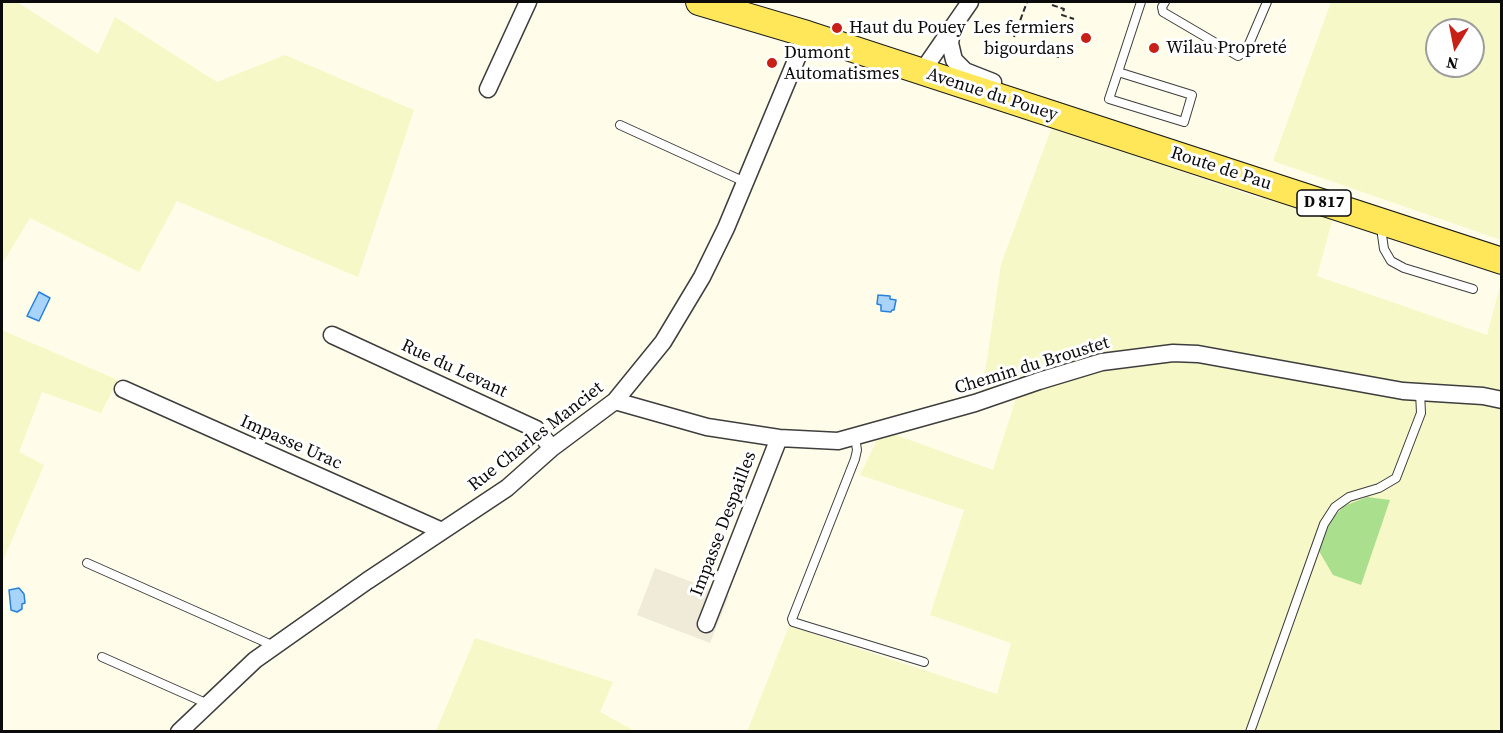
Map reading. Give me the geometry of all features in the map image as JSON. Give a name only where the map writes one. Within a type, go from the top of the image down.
[{"type":"main road","name":"Avenue du Pouey","points":[[699,2],[807,34],[921,73],[1147,144]]},
{"type":"main road","name":"Route de Pau","points":[[1147,144],[1502,261]]},
{"type":"street","points":[[488,89],[528,2]]},
{"type":"street","points":[[921,73],[970,2]]},
{"type":"street","points":[[953,26],[950,43],[954,60],[965,71],[1011,88],[1023,105]]},
{"type":"street","name":"Rue Charles Manciet","points":[[179,732],[255,660],[368,580],[507,488],[552,448],[615,401],[663,342],[702,277],[726,228],[807,34]]},
{"type":"street","name":"Rue du Levant","points":[[332,334],[536,429],[552,448]]},
{"type":"street","name":"Chemin du Broustet","points":[[615,401],[707,427],[778,438],[838,441],[975,404],[1102,362],[1173,352],[1198,354],[1420,392],[1483,396],[1502,400]]},
{"type":"street","name":"Impasse Urac","points":[[123,389],[442,531]]},
{"type":"street","name":"Impasse Despailles","points":[[706,624],[778,438]]},
{"type":"lane","points":[[1118,72],[1192,95],[1184,122],[1109,99],[1141,2]]},
{"type":"lane","points":[[1164,2],[1163,12],[1238,56],[1246,51],[1266,2]]},
{"type":"lane","points":[[620,125],[745,182]]},
{"type":"lane","points":[[1385,223],[1384,249],[1391,261],[1404,268],[1473,290]]},
{"type":"lane","points":[[1250,732],[1324,524],[1335,507],[1349,497],[1379,488],[1396,478],[1421,413],[1420,392]]},
{"type":"lane","points":[[855,437],[857,450],[855,459],[792,619],[793,622],[924,662]]},
{"type":"lane","points":[[87,563],[275,646]]},
{"type":"lane","points":[[102,657],[208,705]]},
{"type":"path","points":[[1014,37],[1027,2]]},
{"type":"path","points":[[1052,5],[1064,9],[1062,15],[1074,20]]},
{"type":"path","points":[[1029,46],[1059,57]]},
{"type":"green space","points":[[2,2],[17,2],[98,54],[115,17],[217,82],[285,55],[414,110],[358,277],[177,201],[139,272],[30,218],[2,264]]},
{"type":"green space","points":[[1331,2],[1501,2],[1501,240],[1273,161]]},
{"type":"green space","points":[[1052,127],[1261,199],[1263,193],[1333,218],[1317,276],[1487,335],[1501,282],[1501,731],[747,732],[789,626],[997,694],[1011,643],[930,615],[964,510],[860,475],[878,438],[893,434],[993,470],[1021,383],[982,393],[1001,264]]},
{"type":"green space","points":[[2,330],[118,380],[101,413],[42,392],[19,452],[44,465],[2,563]]},
{"type":"green space","points":[[1367,497],[1390,500],[1361,585],[1333,575],[1319,551],[1331,520],[1344,506]]},
{"type":"green space","points":[[475,638],[613,682],[600,712],[635,731],[436,731]]},
{"type":"shaded area","points":[[655,568],[729,596],[710,643],[637,615]]},
{"type":"water","points":[[39,292],[50,298],[39,321],[27,316]]},
{"type":"water","points":[[878,295],[890,296],[890,299],[896,300],[894,310],[881,311],[881,305],[877,304]]},
{"type":"water","points":[[19,588],[24,594],[25,603],[17,612],[11,610],[9,590]]},
{"type":"place","name":"Haut du Pouey","points":[[837,28]]},
{"type":"place","name":"Les fermiers bigourdans","points":[[1086,38]]},
{"type":"place","name":"Wilau Propreté","points":[[1154,48]]},
{"type":"place","name":"Dumont Automatismes","points":[[772,63]]}]
